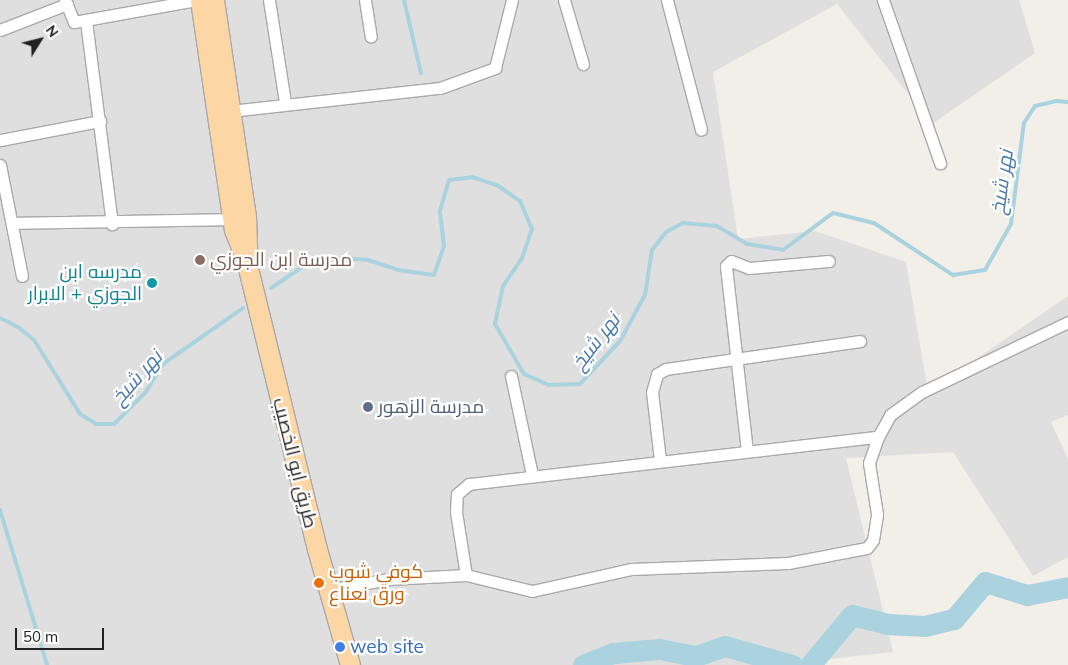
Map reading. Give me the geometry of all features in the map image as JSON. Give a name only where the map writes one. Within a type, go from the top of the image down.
[{"type":"main road","name":"طريق ابو الخصيب","points":[[198,0],[231,220],[246,260],[328,590],[350,665]]},
{"type":"main road","name":"طريق ابو الخصيب","points":[[214,0],[247,222],[246,260]]},
{"type":"street","points":[[0,30],[66,2],[74,22],[198,0]]},
{"type":"street","points":[[269,0],[285,102]]},
{"type":"street","points":[[364,0],[372,37]]},
{"type":"street","points":[[230,111],[285,102],[440,88],[495,68],[512,0]]},
{"type":"street","points":[[564,0],[584,64]]},
{"type":"street","points":[[667,0],[701,130]]},
{"type":"street","points":[[883,0],[940,163]]},
{"type":"street","points":[[86,21],[112,224]]},
{"type":"street","points":[[0,140],[100,121]]},
{"type":"street","points":[[0,164],[22,276]]},
{"type":"street","points":[[12,223],[112,224],[231,220]]},
{"type":"street","points":[[747,451],[726,266],[731,261],[749,268],[829,261]]},
{"type":"street","points":[[328,590],[389,579],[466,575],[532,591],[632,569],[788,563],[867,548],[873,540],[877,514],[869,463],[878,437],[890,415],[922,392],[1068,322]]},
{"type":"street","points":[[660,460],[652,392],[657,374],[666,369],[860,341]]},
{"type":"street","points":[[511,376],[532,475]]},
{"type":"street","points":[[466,575],[456,512],[458,494],[469,484],[660,460],[878,437]]},
{"type":"shaded area","points":[[0,0],[1019,0],[1035,53],[932,124],[837,4],[713,72],[738,239],[815,231],[906,262],[928,392],[1068,296],[1068,415],[1051,422],[1068,459],[1068,557],[1033,576],[953,452],[846,458],[893,652],[778,665],[0,665]]},
{"type":"waterway","points":[[404,0],[421,73]]},
{"type":"waterway","name":"نهر شيخ","points":[[271,288],[302,267],[335,258],[368,260],[398,270],[434,275],[444,246],[440,211],[449,180],[472,177],[497,185],[520,201],[532,229],[522,258],[503,286],[495,324],[524,374],[549,385],[580,384],[620,341],[645,295],[652,250],[666,232],[683,223],[717,226],[747,244],[783,250],[833,213],[874,223],[953,275],[985,270],[1011,224],[1024,123],[1035,106],[1056,101],[1068,102]]},
{"type":"waterway","name":"نهر شيخ","points":[[0,318],[18,327],[34,340],[80,414],[96,424],[114,424],[145,393],[163,364],[243,308]]},
{"type":"waterway","points":[[0,510],[47,665]]},
{"type":"waterway","points":[[810,665],[852,615],[887,624],[925,626],[954,619],[985,582],[1027,595],[1068,587]]},
{"type":"waterway","points":[[583,665],[613,653],[659,649],[696,656],[725,646],[792,665]]},
{"type":"place","name":"مدرسة ابن الجوزي","points":[[200,260]]},
{"type":"place","name":"مدرسه ابن الجوزي + الابرار","points":[[152,283]]},
{"type":"place","name":"مدرسة الزهور","points":[[368,407]]},
{"type":"place","name":"كوفي شوب ورق نعناع","points":[[319,583]]},
{"type":"place","name":"web site","points":[[340,647]]}]
